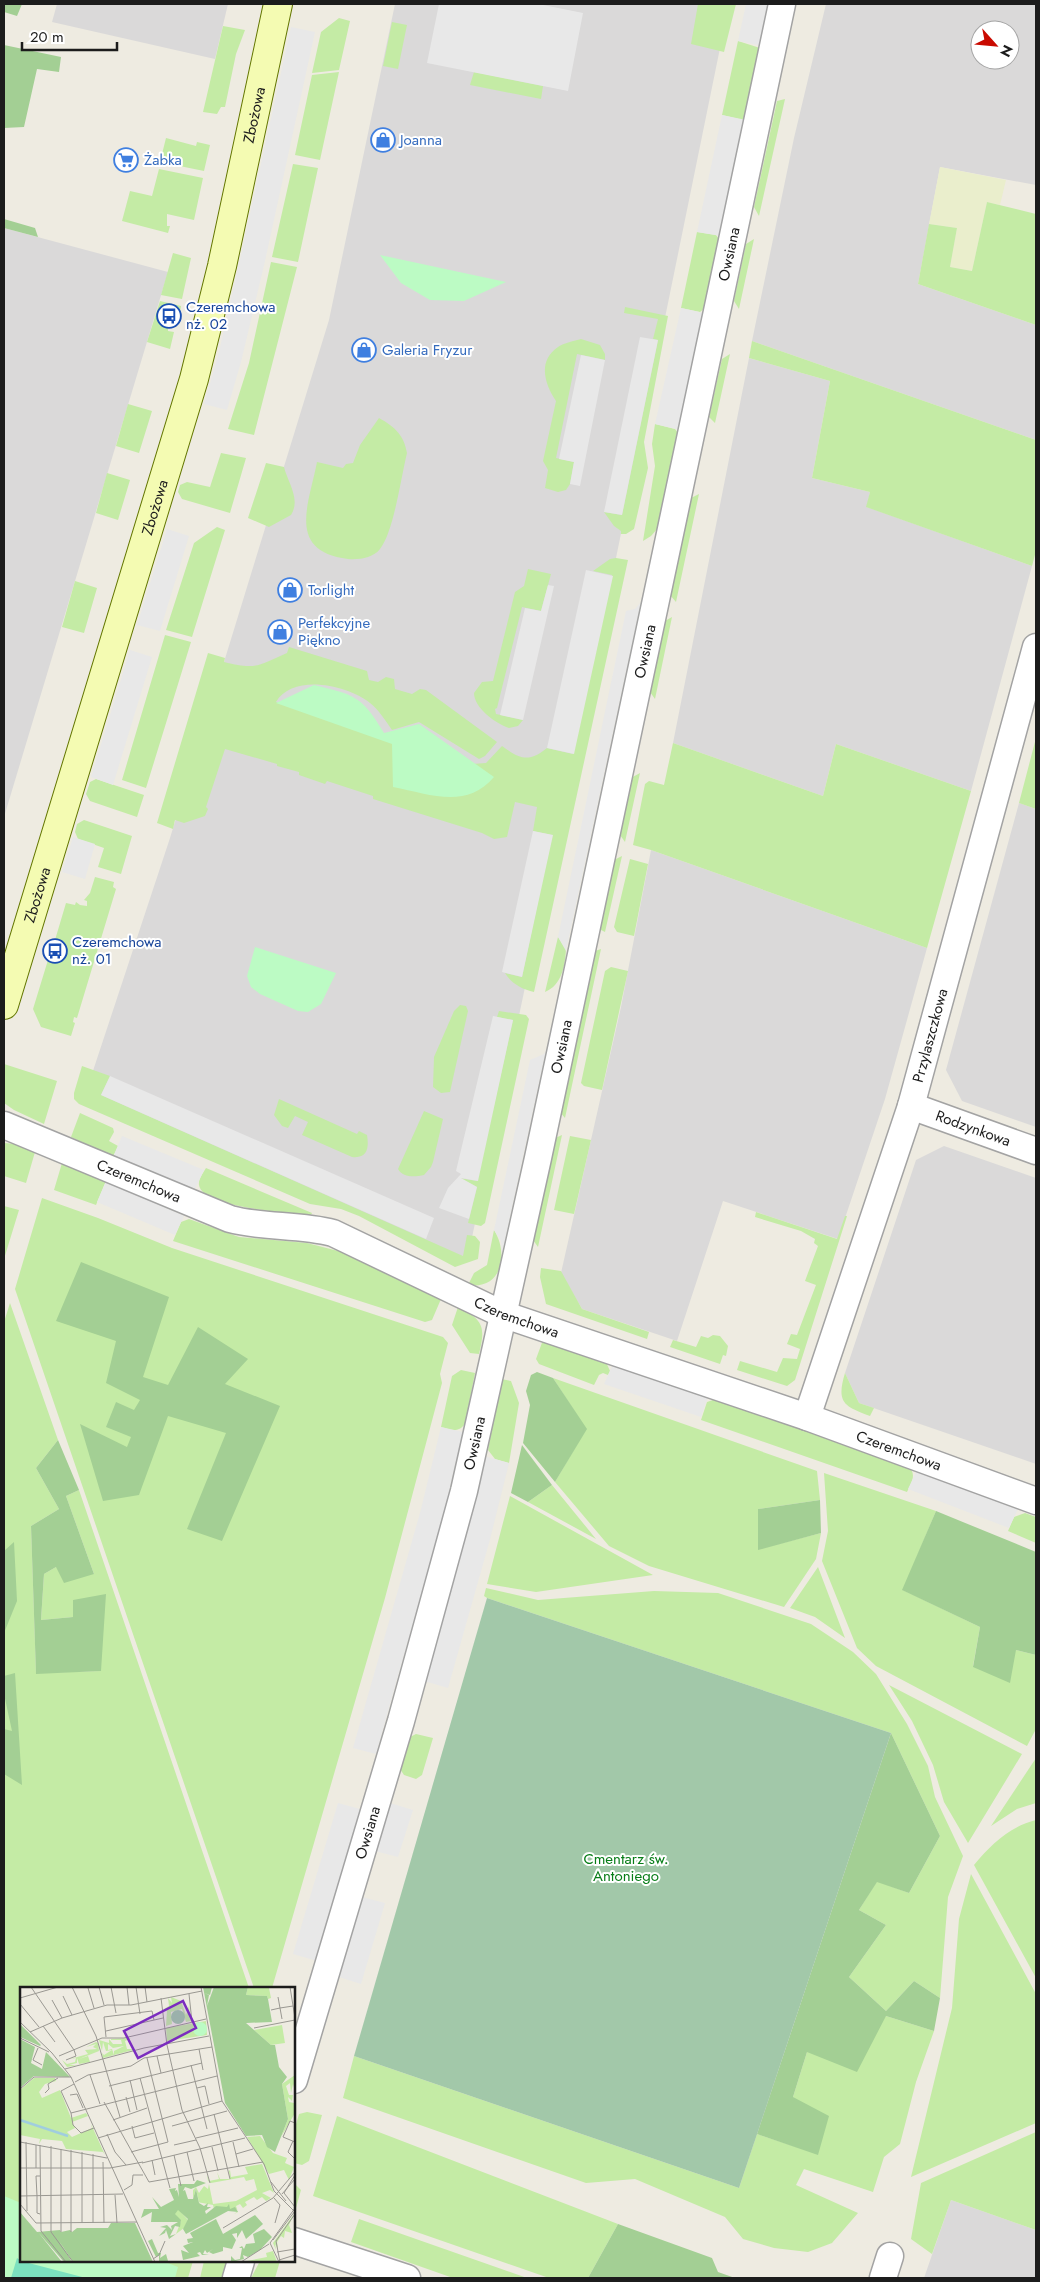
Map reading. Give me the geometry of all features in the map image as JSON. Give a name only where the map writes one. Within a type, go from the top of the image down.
[{"type":"street","name":"Zbożowa","points":[[4,1005],[194,379],[222,266],[278,4]]},
{"type":"street","name":"Owsiana","points":[[295,2077],[417,1664],[464,1491],[540,1149],[782,4]]},
{"type":"street","name":"Przylaszczkowa","points":[[807,1418],[910,1106],[1036,647]]},
{"type":"street","name":"Rodzynkowa","points":[[910,1106],[1036,1151]]},
{"type":"street","name":"Czeremchowa","points":[[4,1125],[230,1218],[249,1223],[312,1228],[334,1233],[502,1314],[807,1418],[1036,1502]]},
{"type":"street","points":[[295,2241],[406,2278]]},
{"type":"street","points":[[236,2278],[241,2262]]},
{"type":"shaded area","points":[[57,4],[228,4],[215,59],[52,22]]},
{"type":"shaded area","points":[[395,4],[729,4],[616,558],[467,1261],[86,1092],[170,838],[329,320]]},
{"type":"shaded area","points":[[439,4],[538,4],[583,13],[568,91],[427,63]]},
{"type":"shaded area","points":[[746,4],[772,4],[763,46],[738,41]]},
{"type":"shaded area","points":[[826,4],[1036,4],[1036,185],[940,167],[918,284],[1036,325],[1036,440],[752,341],[794,138]]},
{"type":"shaded area","points":[[291,27],[315,32],[265,261],[241,362],[227,410],[204,404],[218,356]]},
{"type":"shaded area","points":[[722,115],[746,120],[721,236],[697,232]]},
{"type":"shaded area","points":[[4,228],[168,272],[4,817]]},
{"type":"shaded area","points":[[681,308],[704,313],[680,430],[655,424]]},
{"type":"shaded area","points":[[640,337],[658,340],[622,515],[604,512]]},
{"type":"shaded area","points":[[581,355],[605,360],[580,486],[570,484],[574,462],[559,459]]},
{"type":"shaded area","points":[[749,358],[830,381],[812,478],[870,492],[867,507],[1032,566],[971,791],[836,744],[823,796],[673,743]]},
{"type":"shaded area","points":[[167,529],[189,536],[160,631],[137,625]]},
{"type":"shaded area","points":[[586,570],[613,576],[574,754],[547,748]]},
{"type":"shaded area","points":[[548,585],[554,586],[523,720],[500,715],[525,608],[541,611]]},
{"type":"shaded area","points":[[641,602],[566,951],[558,937],[626,611],[635,609]]},
{"type":"shaded area","points":[[130,650],[152,657],[113,785],[91,777]]},
{"type":"shaded area","points":[[1019,803],[1036,809],[1036,1127],[962,1101],[946,1070]]},
{"type":"shaded area","points":[[533,831],[553,835],[522,977],[502,972]]},
{"type":"shaded area","points":[[73,837],[95,844],[85,879],[62,872]]},
{"type":"shaded area","points":[[651,850],[927,948],[885,1099],[838,1239],[723,1201],[677,1341],[582,1309],[561,1273],[621,1007]]},
{"type":"shaded area","points":[[493,1016],[513,1020],[478,1181],[461,1178],[477,1187],[469,1219],[439,1208],[448,1188],[461,1174],[456,1171]]},
{"type":"shaded area","points":[[546,1050],[502,1254],[501,1241],[494,1230],[530,1060],[544,1054]]},
{"type":"shaded area","points":[[110,1076],[434,1218],[426,1239],[101,1095]]},
{"type":"shaded area","points":[[122,1136],[204,1170],[195,1189],[113,1157]]},
{"type":"shaded area","points":[[944,1146],[1036,1178],[1036,1464],[859,1403],[845,1373],[916,1160]]},
{"type":"shaded area","points":[[106,1181],[184,1216],[175,1235],[97,1202]]},
{"type":"shaded area","points":[[613,1364],[708,1397],[701,1417],[604,1384]]},
{"type":"shaded area","points":[[441,1427],[463,1432],[444,1513],[376,1754],[353,1748],[420,1513]]},
{"type":"shaded area","points":[[484,1456],[509,1463],[489,1543],[448,1688],[424,1681]]},
{"type":"shaded area","points":[[917,1470],[1018,1509],[1009,1528],[908,1489]]},
{"type":"shaded area","points":[[338,1803],[360,1809],[317,1961],[293,1954]]},
{"type":"shaded area","points":[[390,1803],[413,1810],[398,1857],[375,1851]]},
{"type":"shaded area","points":[[362,1897],[385,1903],[361,1984],[339,1977]]},
{"type":"shaded area","points":[[951,2200],[1036,2230],[1036,2278],[924,2278]]},
{"type":"green space","points":[[4,4],[22,4],[17,16],[4,12]]},
{"type":"green space","points":[[698,4],[736,4],[724,52],[691,44]]},
{"type":"green space","points":[[339,18],[350,21],[339,70],[312,73],[321,32]]},
{"type":"green space","points":[[392,22],[407,25],[398,69],[383,66]]},
{"type":"green space","points":[[223,26],[245,30],[236,54],[225,107],[221,107],[217,114],[203,112]]},
{"type":"green space","points":[[738,41],[760,48],[743,120],[722,115]]},
{"type":"green space","points":[[4,45],[61,57],[59,72],[37,69],[24,127],[4,128]]},
{"type":"green space","points":[[339,72],[320,160],[295,155],[312,75]]},
{"type":"green space","points":[[474,72],[543,86],[541,99],[470,85]]},
{"type":"green space","points":[[785,99],[759,216],[754,207],[777,101]]},
{"type":"green space","points":[[166,138],[196,146],[197,142],[210,145],[204,171],[160,162]]},
{"type":"green space","points":[[293,164],[318,168],[298,262],[272,257]]},
{"type":"green space","points":[[940,167],[1006,180],[1000,205],[987,202],[972,271],[950,267],[957,228],[929,224]]},
{"type":"green space","points":[[159,169],[203,178],[194,220],[167,214],[167,226],[170,226],[168,233],[122,221],[130,191],[152,196]]},
{"type":"green space","points":[[987,202],[1036,214],[1036,325],[918,284],[929,224],[957,228],[950,267],[972,271]]},
{"type":"green space","points":[[4,219],[35,228],[38,237],[4,228]]},
{"type":"green space","points":[[697,232],[716,235],[719,239],[705,308],[700,312],[681,308]]},
{"type":"green space","points":[[754,239],[739,309],[734,301],[746,244]]},
{"type":"green space","points":[[173,253],[191,258],[182,299],[161,295]]},
{"type":"green space","points":[[380,255],[506,282],[464,301],[430,300],[401,283]]},
{"type":"green space","points":[[271,262],[297,267],[254,435],[228,429],[249,363]]},
{"type":"green space","points":[[160,301],[181,306],[180,312],[175,311],[175,306],[168,305],[164,327],[168,328],[168,331],[174,332],[170,349],[147,342]]},
{"type":"green space","points":[[625,307],[668,316],[644,442],[648,468],[634,529],[626,534],[621,534],[621,531],[614,526],[604,512],[622,515],[658,340],[653,339],[658,319],[624,313]]},
{"type":"green space","points":[[581,339],[600,345],[605,354],[605,360],[577,354],[556,458],[574,462],[570,484],[566,490],[558,492],[545,488],[548,470],[543,461],[556,401],[546,381],[545,366],[551,353],[558,347]]},
{"type":"green space","points":[[752,341],[1036,440],[1036,551],[1032,566],[866,507],[870,492],[812,478],[830,381],[749,358]]},
{"type":"green space","points":[[730,354],[715,423],[709,417],[722,359]]},
{"type":"green space","points":[[128,404],[152,411],[139,453],[116,446]]},
{"type":"green space","points":[[379,418],[398,432],[404,441],[407,453],[385,541],[377,552],[361,559],[348,559],[329,554],[316,546],[309,536],[306,523],[307,509],[317,462],[343,468],[346,464],[353,463],[360,445]]},
{"type":"green space","points":[[655,424],[675,429],[678,433],[658,528],[643,541],[655,466],[652,444]]},
{"type":"green space","points":[[221,453],[246,458],[230,513],[182,499],[178,492],[180,485],[187,482],[210,487]]},
{"type":"green space","points":[[266,463],[284,467],[293,491],[295,503],[291,515],[269,527],[248,518]]},
{"type":"green space","points":[[107,473],[130,480],[118,520],[96,513]]},
{"type":"green space","points":[[699,494],[676,602],[670,595],[691,498]]},
{"type":"green space","points":[[217,527],[225,530],[192,637],[166,630],[194,543]]},
{"type":"green space","points":[[610,559],[628,560],[534,992],[518,986],[505,973],[522,977],[552,835],[533,831],[537,807],[515,802],[507,837],[494,839],[482,833],[373,799],[373,796],[327,781],[325,784],[299,775],[299,772],[277,766],[277,764],[225,749],[206,807],[208,809],[205,816],[184,823],[175,820],[173,829],[157,823],[208,653],[225,658],[224,662],[250,666],[262,664],[287,653],[289,647],[367,671],[369,680],[378,682],[386,677],[394,679],[395,689],[412,694],[420,689],[426,690],[497,742],[485,756],[479,759],[419,722],[392,730],[370,703],[348,691],[335,687],[307,685],[295,687],[284,693],[276,702],[472,764],[486,763],[502,746],[524,758],[535,756],[547,748],[573,754],[612,575],[593,571]]},
{"type":"green space","points":[[528,569],[551,574],[541,611],[522,607],[497,708],[495,709],[496,714],[523,720],[518,726],[509,728],[498,723],[481,709],[474,693],[482,682],[493,681],[515,592],[524,586]]},
{"type":"green space","points":[[75,581],[97,588],[84,633],[62,627]]},
{"type":"green space","points":[[672,617],[655,699],[650,692],[665,621]]},
{"type":"green space","points":[[165,635],[191,642],[146,788],[122,780]]},
{"type":"green space","points":[[314,685],[356,699],[370,711],[384,733],[419,724],[494,777],[483,787],[459,797],[434,796],[393,787],[392,744],[276,703]]},
{"type":"green space","points":[[1036,738],[1036,809],[1019,803]]},
{"type":"green space","points":[[673,743],[823,796],[836,744],[971,791],[927,948],[633,845],[645,784],[649,781],[664,785]]},
{"type":"green space","points":[[640,773],[625,842],[620,835],[631,778]]},
{"type":"green space","points":[[96,779],[144,795],[137,817],[90,801],[86,794],[90,782]]},
{"type":"green space","points":[[84,820],[132,836],[121,874],[98,867],[104,848],[78,839],[75,832],[77,824]]},
{"type":"green space","points":[[622,856],[605,932],[599,926],[614,860]]},
{"type":"green space","points":[[630,859],[648,864],[634,936],[617,932],[614,927]]},
{"type":"green space","points":[[95,877],[114,882],[113,887],[116,889],[77,1018],[74,1017],[73,1022],[75,1023],[71,1036],[41,1027],[33,1009],[48,960],[55,962],[62,943],[55,940],[66,903],[75,905],[76,902],[87,906],[87,901],[84,900],[90,893]]},
{"type":"green space","points":[[558,937],[566,949],[565,962],[559,980],[551,989],[545,992]]},
{"type":"green space","points":[[255,947],[336,973],[321,1004],[308,1012],[298,1011],[260,994],[251,987],[247,976]]},
{"type":"green space","points":[[601,949],[565,1118],[559,1111],[595,951]]},
{"type":"green space","points":[[611,967],[628,971],[602,1090],[584,1086],[581,1083],[605,971]]},
{"type":"green space","points":[[460,1005],[466,1006],[468,1011],[450,1092],[441,1093],[433,1087],[434,1057],[454,1011]]},
{"type":"green space","points":[[499,1011],[526,1015],[529,1019],[485,1223],[481,1226],[468,1223],[477,1187],[459,1178],[477,1181],[513,1020],[497,1017]]},
{"type":"green space","points":[[4,1064],[57,1081],[44,1124],[14,1110],[4,1103]]},
{"type":"green space","points":[[82,1066],[110,1076],[101,1095],[463,1256],[467,1235],[475,1236],[480,1242],[478,1259],[455,1267],[359,1216],[341,1209],[310,1204],[79,1104],[74,1099],[74,1093]]},
{"type":"green space","points":[[279,1099],[357,1134],[359,1131],[367,1135],[368,1144],[366,1151],[361,1156],[352,1157],[302,1135],[308,1122],[295,1116],[288,1128],[282,1126],[274,1115]]},
{"type":"green space","points":[[424,1111],[443,1119],[433,1162],[424,1175],[406,1175],[398,1169]]},
{"type":"green space","points":[[80,1113],[113,1128],[114,1132],[109,1141],[118,1146],[113,1157],[71,1137]]},
{"type":"green space","points":[[562,1135],[538,1247],[533,1240],[553,1139]]},
{"type":"green space","points":[[570,1136],[591,1140],[574,1214],[554,1210]]},
{"type":"green space","points":[[4,1143],[17,1144],[35,1152],[26,1183],[4,1176]]},
{"type":"green space","points":[[62,1163],[106,1181],[96,1205],[54,1190]]},
{"type":"green space","points":[[206,1168],[312,1213],[311,1215],[268,1211],[215,1199],[204,1193],[199,1185]]},
{"type":"green space","points":[[42,1198],[172,1248],[443,1337],[448,1343],[440,1374],[442,1383],[385,1598],[272,1987],[254,1987],[15,1289]]},
{"type":"green space","points":[[4,1206],[19,1210],[4,1259]]},
{"type":"green space","points":[[756,1212],[837,1239],[845,1216],[847,1216],[795,1380],[787,1386],[737,1370],[740,1361],[777,1372],[783,1358],[797,1359],[800,1349],[787,1344],[791,1334],[797,1335],[816,1285],[805,1281],[818,1246],[814,1243],[815,1239],[801,1231],[755,1217]]},
{"type":"green space","points":[[189,1219],[239,1237],[307,1243],[342,1252],[441,1299],[432,1320],[425,1322],[173,1241],[181,1222]]},
{"type":"green space","points":[[494,1230],[499,1239],[501,1249],[499,1268],[489,1282],[479,1285],[468,1285],[474,1273],[487,1265]]},
{"type":"green space","points":[[81,1262],[169,1297],[143,1377],[168,1385],[198,1327],[248,1359],[225,1384],[280,1406],[222,1541],[187,1529],[226,1433],[168,1416],[139,1495],[103,1501],[80,1424],[127,1447],[131,1437],[106,1427],[116,1402],[134,1410],[140,1400],[106,1383],[116,1341],[56,1321]]},
{"type":"green space","points":[[541,1268],[561,1271],[582,1309],[649,1332],[647,1339],[546,1304],[540,1277]]},
{"type":"green space","points":[[10,1303],[58,1440],[36,1468],[59,1509],[31,1526],[36,1673],[101,1671],[73,1617],[41,1620],[44,1574],[56,1567],[94,1574],[66,1496],[79,1490],[249,1987],[20,1987],[20,2262],[193,2262],[188,2278],[4,2278],[4,1322]]},
{"type":"green space","points":[[458,1307],[473,1316],[480,1325],[482,1337],[479,1354],[470,1353],[452,1325]]},
{"type":"green space","points":[[713,1335],[720,1336],[728,1346],[726,1356],[723,1355],[720,1364],[670,1347],[673,1340],[696,1347],[701,1336],[708,1338]]},
{"type":"green space","points":[[543,1340],[606,1362],[610,1371],[608,1375],[603,1373],[599,1375],[594,1385],[539,1364],[536,1359]]},
{"type":"green space","points":[[461,1370],[475,1373],[465,1424],[460,1429],[451,1430],[441,1427],[452,1376]]},
{"type":"green space","points":[[537,1372],[553,1378],[587,1429],[555,1482],[523,1443],[530,1405],[526,1391],[531,1375]]},
{"type":"green space","points":[[845,1373],[859,1403],[874,1408],[870,1416],[848,1406],[844,1402],[841,1391]]},
{"type":"green space","points":[[553,1378],[817,1471],[820,1500],[758,1509],[759,1549],[821,1533],[816,1559],[784,1607],[649,1566],[609,1546],[555,1482],[586,1429]]},
{"type":"green space","points":[[501,1379],[511,1381],[519,1403],[509,1463],[495,1459],[488,1450]]},
{"type":"green space","points":[[716,1399],[909,1467],[913,1476],[907,1492],[701,1420],[707,1402]]},
{"type":"green space","points":[[58,1440],[79,1490],[66,1496],[94,1574],[64,1583],[56,1567],[44,1574],[41,1620],[73,1617],[73,1600],[106,1594],[101,1671],[36,1674],[31,1526],[59,1509],[36,1468]]},
{"type":"green space","points":[[522,1445],[552,1485],[528,1502],[511,1493]]},
{"type":"green space","points":[[824,1473],[936,1511],[903,1590],[980,1627],[973,1666],[1016,1650],[1036,1655],[1036,1729],[1027,1746],[876,1666],[857,1648],[822,1561],[828,1531]]},
{"type":"green space","points":[[552,1485],[596,1539],[528,1502]]},
{"type":"green space","points":[[510,1496],[653,1575],[536,1592],[487,1584]]},
{"type":"green space","points":[[820,1500],[821,1533],[758,1550],[758,1509]]},
{"type":"green space","points":[[936,1511],[1036,1552],[1036,1655],[1016,1650],[1010,1683],[973,1667],[980,1627],[902,1590]]},
{"type":"green space","points":[[1025,1513],[1036,1517],[1036,1543],[1008,1531],[1014,1517]]},
{"type":"green space","points":[[14,1542],[17,1601],[4,1633],[4,1551]]},
{"type":"green space","points":[[818,1567],[845,1638],[815,1617],[790,1608]]},
{"type":"green space","points":[[486,1588],[538,1600],[654,1591],[718,1593],[811,1624],[853,1652],[876,1674],[907,1724],[928,1766],[935,1797],[963,1856],[948,1897],[940,1998],[914,1981],[886,2011],[849,1977],[886,1925],[859,1910],[877,1881],[909,1893],[940,1836],[891,1733],[487,1598],[484,1596]]},
{"type":"green space","name":"Cmentarz św. Antoniego","points":[[487,1598],[891,1733],[739,2188],[354,2056]]},
{"type":"green space","points":[[15,1673],[22,1785],[4,1774],[4,1729],[12,1731],[4,1694],[4,1676]]},
{"type":"green space","points":[[889,1685],[1022,1754],[968,1843],[944,1802],[933,1765],[912,1721]]},
{"type":"green space","points":[[891,1733],[940,1836],[909,1893],[877,1882],[859,1910],[886,1925],[849,1977],[886,2011],[914,1981],[940,1998],[934,2031],[886,2016],[857,2072],[807,2052],[793,2097],[829,2116],[818,2155],[757,2134]]},
{"type":"green space","points":[[416,1734],[433,1738],[422,1775],[416,1779],[404,1775],[400,1769],[410,1737]]},
{"type":"green space","points":[[1036,1758],[1036,1803],[1017,1809],[991,1826]]},
{"type":"green space","points":[[1036,1820],[1036,1978],[974,1865],[1002,1837],[1018,1827]]},
{"type":"green space","points":[[971,1874],[1036,1994],[1036,2123],[911,2177],[952,2008],[959,1919]]},
{"type":"green space","points":[[886,2016],[934,2031],[916,2082],[900,2144],[884,2157],[873,2192],[804,2169],[796,2185],[858,2213],[832,2243],[808,2252],[774,2248],[743,2239],[725,2217],[635,2179],[586,2183],[343,2098],[354,2056],[739,2188],[757,2134],[818,2154],[793,2097],[807,2052]]},
{"type":"green space","points":[[307,2112],[322,2115],[309,2161],[302,2165],[295,2163],[295,2128],[299,2114]]},
{"type":"green space","points":[[337,2116],[618,2224],[588,2278],[549,2278],[313,2196]]},
{"type":"green space","points":[[1036,2132],[1036,2230],[951,2200],[932,2254],[911,2239],[921,2183]]},
{"type":"green space","points":[[295,2184],[301,2190],[295,2211]]},
{"type":"green space","points":[[4,2196],[20,2203],[20,2262],[166,2262],[178,2267],[175,2278],[4,2278]]},
{"type":"green space","points":[[359,2219],[527,2278],[453,2278],[351,2242]]},
{"type":"green space","points":[[618,2224],[712,2258],[718,2272],[735,2278],[588,2278]]},
{"type":"green space","points":[[17,2258],[20,2262],[86,2278],[11,2278]]},
{"type":"green space","points":[[204,2262],[227,2262],[222,2278],[200,2278]]},
{"type":"green space","points":[[259,2262],[280,2262],[275,2278],[251,2278]]},
{"type":"place","name":"Joanna","points":[[383,140]]},
{"type":"place","name":"Żabka","points":[[126,160]]},
{"type":"place","name":"Czeremchowa nż. 02","points":[[169,316]]},
{"type":"place","name":"Galeria Fryzur","points":[[364,350]]},
{"type":"place","name":"Torlight","points":[[290,590]]},
{"type":"place","name":"Perfekcyjne Piękno","points":[[280,632]]},
{"type":"place","name":"Czeremchowa nż. 01","points":[[55,951]]}]
